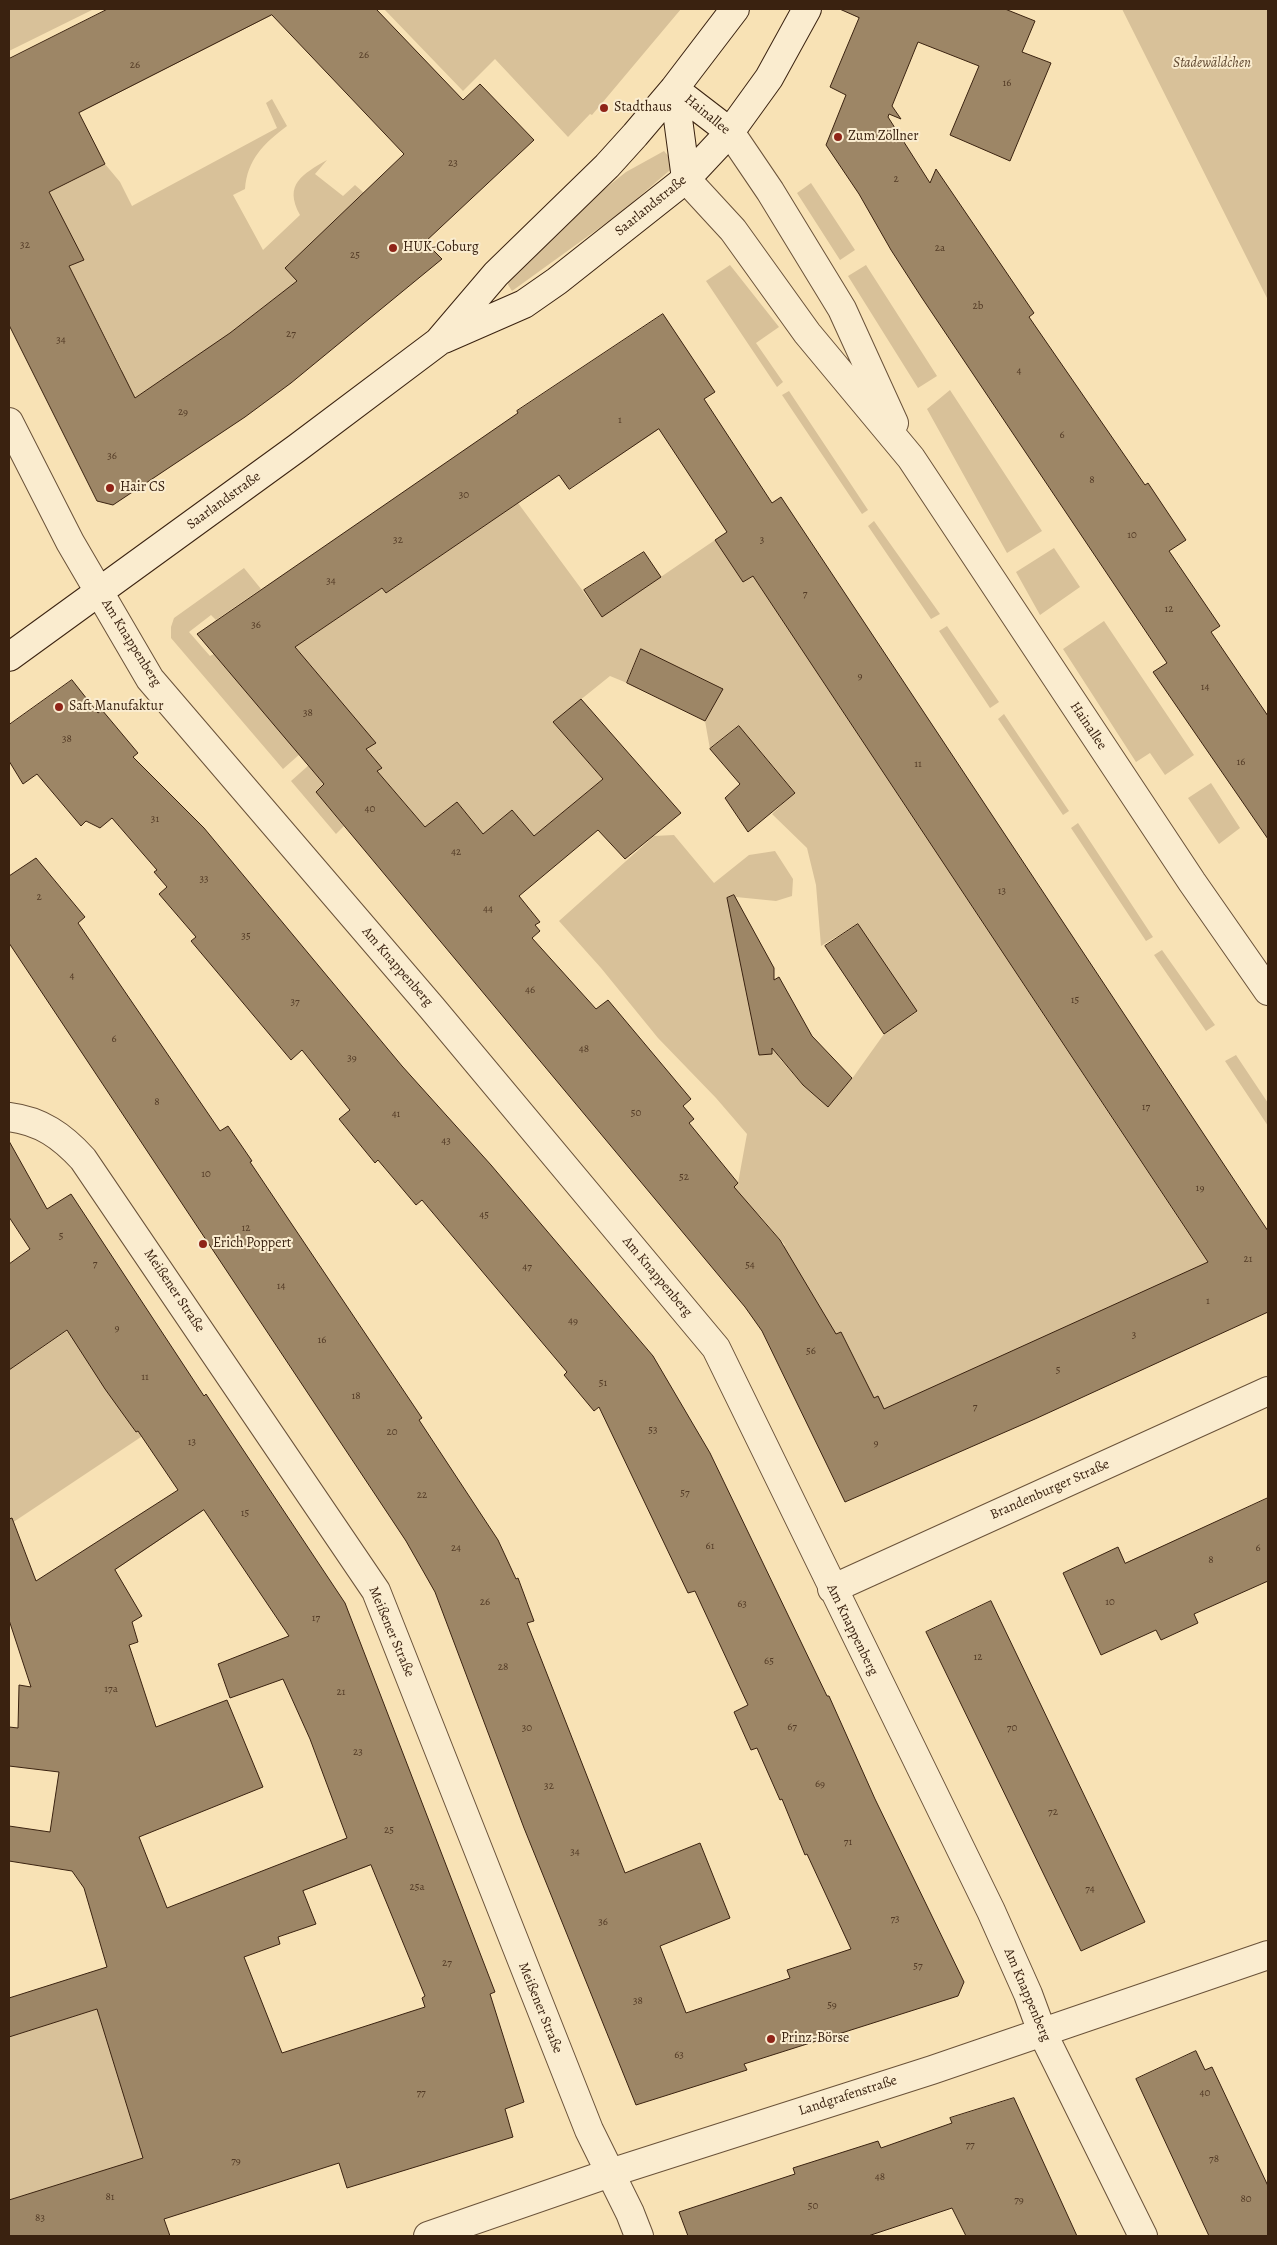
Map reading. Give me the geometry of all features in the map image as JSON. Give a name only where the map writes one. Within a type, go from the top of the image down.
[{"type":"street","name":"Saarlandstraße","points":[[438,342],[496,274],[607,166],[674,89],[735,9]]},
{"type":"street","name":"Saarlandstraße","points":[[9,658],[438,342],[524,304],[686,179],[730,132],[769,78],[807,9]]},
{"type":"street","name":"Hainallee","points":[[674,89],[730,132],[770,191],[842,310],[911,458]]},
{"type":"street","name":"Hainallee","points":[[674,89],[686,179],[734,230],[807,333],[911,458],[1187,875],[1268,990]]},
{"type":"street","name":"Am Knappenberg","points":[[9,422],[70,542],[150,679],[438,1016],[716,1348],[832,1589],[991,1911],[1028,1994],[1042,2032],[1143,2236]]},
{"type":"street","name":"Meißener Straße","points":[[9,1117],[26,1119],[42,1125],[58,1135],[84,1159],[376,1591],[589,2130],[639,2236]]},
{"type":"street","name":"Brandenburger Straße","points":[[832,1589],[1268,1391]]},
{"type":"street","name":"Landgrafenstraße","points":[[428,2236],[610,2173],[932,2070],[1268,1955]]},
{"type":"green space","points":[[9,9],[94,9],[9,51]]},
{"type":"green space","points":[[384,9],[681,9],[592,115],[590,114],[568,137],[495,59],[463,91]]},
{"type":"green space","name":"Stadewäldchen","points":[[1122,9],[1268,9],[1268,300]]},
{"type":"green space","points":[[272,99],[287,126],[258,153],[249,169],[245,189],[233,195],[263,250],[300,215],[295,204],[294,195],[298,181],[303,175],[327,160],[315,174],[343,196],[355,185],[364,193],[285,268],[297,281],[217,343],[118,409],[122,370],[69,266],[83,260],[22,205],[105,164],[120,182],[132,206],[277,128],[266,103]]},
{"type":"green space","points":[[664,151],[676,165],[620,213],[512,291],[507,283],[602,191],[626,172]]},
{"type":"green space","points":[[811,183],[855,250],[840,260],[797,193]]},
{"type":"green space","points":[[730,265],[779,327],[756,343],[783,382],[777,387],[706,281]]},
{"type":"green space","points":[[866,265],[937,376],[918,388],[848,276]]},
{"type":"green space","points":[[950,390],[1042,531],[1007,553],[927,409]]},
{"type":"green space","points":[[789,391],[868,510],[862,514],[782,395]]},
{"type":"green space","points":[[518,503],[602,617],[715,540],[743,582],[753,576],[1208,1263],[887,1417],[867,1402],[858,1367],[841,1332],[834,1334],[780,1251],[785,1245],[760,1216],[729,1191],[738,1183],[747,1134],[716,1098],[658,1038],[601,968],[559,921],[654,836],[674,835],[714,883],[749,855],[775,851],[793,879],[792,896],[776,901],[736,897],[736,924],[761,1030],[780,1059],[803,1085],[828,1106],[854,1076],[884,1034],[917,1012],[858,924],[821,946],[816,885],[807,848],[772,814],[795,792],[739,726],[710,749],[705,721],[722,688],[641,649],[627,683],[610,676],[553,722],[603,779],[534,836],[512,810],[483,834],[457,802],[425,827],[377,771],[381,767],[366,749],[295,647],[382,588],[386,593]]},
{"type":"green space","points":[[874,521],[940,614],[931,619],[868,526]]},
{"type":"green space","points":[[1054,548],[1080,587],[1040,615],[1016,572]]},
{"type":"green space","points":[[244,568],[261,589],[216,620],[211,615],[189,632],[210,656],[214,654],[300,754],[283,769],[171,638],[171,627],[174,618]]},
{"type":"green space","points":[[1104,621],[1194,755],[1165,775],[1150,753],[1136,762],[1063,649]]},
{"type":"green space","points":[[947,626],[999,702],[990,708],[939,631]]},
{"type":"green space","points":[[1004,714],[1069,811],[1063,815],[998,719]]},
{"type":"green space","points":[[309,765],[324,783],[316,792],[344,826],[336,834],[291,781]]},
{"type":"green space","points":[[1211,783],[1240,828],[1219,844],[1188,798]]},
{"type":"green space","points":[[1078,823],[1153,937],[1146,941],[1071,828]]},
{"type":"green space","points":[[1162,950],[1215,1025],[1206,1031],[1154,955]]},
{"type":"green space","points":[[1236,1055],[1268,1103],[1268,1126],[1225,1061]]},
{"type":"green space","points":[[73,1327],[135,1432],[140,1429],[144,1435],[12,1523],[24,1549],[9,1548],[9,1370]]},
{"type":"green space","points":[[97,2009],[144,2158],[9,2200],[9,2037]]},
{"type":"building","points":[[108,9],[376,9],[463,100],[480,84],[534,140],[425,242],[442,259],[291,383],[245,417],[113,505],[97,501],[9,325],[9,59]],"holes":[[[272,15],[404,154],[285,268],[297,281],[230,333],[135,398],[69,266],[84,260],[49,192],[105,164],[79,113]]]},
{"type":"building","points":[[840,9],[1005,9],[1035,21],[1022,52],[1051,63],[1010,161],[950,135],[979,66],[918,42],[892,106],[901,119],[889,114],[888,117],[930,183],[936,169],[1034,313],[1029,317],[1145,485],[1148,483],[1186,540],[1169,551],[1220,626],[1211,632],[1268,716],[1268,839],[1153,672],[1167,663],[922,298],[891,250],[859,194],[826,145],[846,95],[830,87],[859,18]]},
{"type":"building","points":[[663,314],[715,392],[704,399],[772,503],[781,497],[1268,1231],[1268,1312],[1035,1419],[845,1502],[762,1331],[745,1307],[316,792],[324,784],[197,634],[518,413],[517,411]],"holes":[[[659,429],[727,532],[715,540],[743,582],[753,576],[1208,1262],[884,1409],[878,1396],[874,1398],[841,1332],[836,1334],[780,1240],[734,1187],[738,1183],[689,1123],[694,1119],[683,1106],[691,1099],[608,1000],[596,1009],[532,938],[540,931],[535,925],[540,922],[519,896],[598,830],[625,859],[681,813],[581,699],[553,722],[603,779],[534,836],[512,810],[483,834],[457,802],[425,827],[377,771],[382,768],[366,749],[376,743],[295,647],[382,588],[386,593],[559,475],[569,489]]]},
{"type":"building","points":[[644,552],[661,577],[602,617],[584,590]]},
{"type":"building","points":[[641,649],[723,689],[705,721],[627,683]]},
{"type":"building","points":[[72,680],[98,713],[102,710],[138,753],[133,757],[204,828],[402,1066],[491,1165],[653,1356],[710,1453],[827,1696],[829,1696],[875,1799],[964,1982],[958,1996],[744,2064],[747,2070],[636,2105],[524,1828],[435,1592],[406,1541],[9,943],[9,876],[36,858],[85,917],[78,923],[220,1131],[228,1126],[252,1161],[250,1162],[422,1418],[419,1420],[498,1540],[516,1579],[518,1578],[534,1621],[527,1623],[625,1873],[700,1843],[730,1918],[660,1946],[686,2013],[790,1978],[787,1970],[851,1949],[807,1854],[805,1855],[782,1799],[780,1800],[757,1748],[751,1750],[734,1712],[748,1705],[695,1591],[688,1593],[599,1407],[594,1411],[564,1375],[567,1372],[422,1200],[416,1205],[378,1160],[375,1163],[339,1119],[350,1110],[302,1050],[291,1060],[191,941],[196,937],[159,894],[167,887],[154,872],[157,870],[112,818],[100,828],[86,821],[81,826],[37,774],[23,784],[9,761],[9,725]]},
{"type":"building","points":[[739,726],[795,793],[748,832],[725,798],[740,784],[710,749]]},
{"type":"building","points":[[734,895],[774,968],[774,980],[779,977],[812,1036],[852,1078],[828,1107],[803,1085],[772,1048],[772,1054],[759,1055],[727,898]]},
{"type":"building","points":[[858,924],[917,1011],[884,1034],[825,946]]},
{"type":"building","points":[[9,1141],[47,1209],[71,1194],[204,1396],[206,1394],[345,1603],[495,1992],[490,1994],[524,2102],[505,2109],[513,2137],[347,2188],[339,2163],[164,2219],[170,2236],[9,2236],[9,2200],[143,2158],[97,2009],[9,2037],[9,1998],[107,1967],[84,1888],[72,1871],[9,1861],[9,1826],[50,1832],[59,1772],[9,1766],[9,1727],[18,1728],[19,1685],[31,1687],[9,1620],[9,1519],[12,1518],[36,1581],[178,1490],[138,1431],[136,1432],[105,1389],[67,1330],[9,1370],[9,1264],[30,1249],[9,1217]],"holes":[[[204,1510],[289,1636],[218,1664],[230,1698],[283,1679],[310,1739],[347,1838],[167,1908],[139,1837],[263,1787],[227,1700],[156,1727],[129,1645],[138,1642],[132,1622],[142,1616],[115,1570]],[[371,1865],[425,1996],[422,1998],[425,2007],[282,2053],[244,1957],[280,1944],[278,1937],[316,1924],[303,1891]]]},
{"type":"building","points":[[1268,1498],[1268,1581],[1194,1614],[1198,1623],[1161,1640],[1156,1630],[1101,1655],[1063,1573],[1118,1547],[1125,1563]]},
{"type":"building","points":[[991,1601],[1145,1922],[1081,1951],[926,1632]]},
{"type":"building","points":[[1196,2051],[1205,2070],[1212,2067],[1268,2186],[1268,2236],[1209,2236],[1136,2079]]},
{"type":"building","points":[[1014,2098],[1077,2236],[966,2236],[952,2208],[868,2236],[688,2236],[679,2212],[795,2174],[793,2168],[878,2141],[881,2148],[952,2123],[950,2118]]},
{"type":"place","name":"Stadthaus","points":[[604,108]]},
{"type":"place","name":"Zum Zöllner","points":[[838,137]]},
{"type":"place","name":"HUK-Coburg","points":[[393,248]]},
{"type":"place","name":"Hair CS","points":[[110,488]]},
{"type":"place","name":"Saft Manufaktur","points":[[59,707]]},
{"type":"place","name":"Erich Poppert","points":[[203,1244]]},
{"type":"place","name":"Prinz-Börse","points":[[771,2039]]}]
